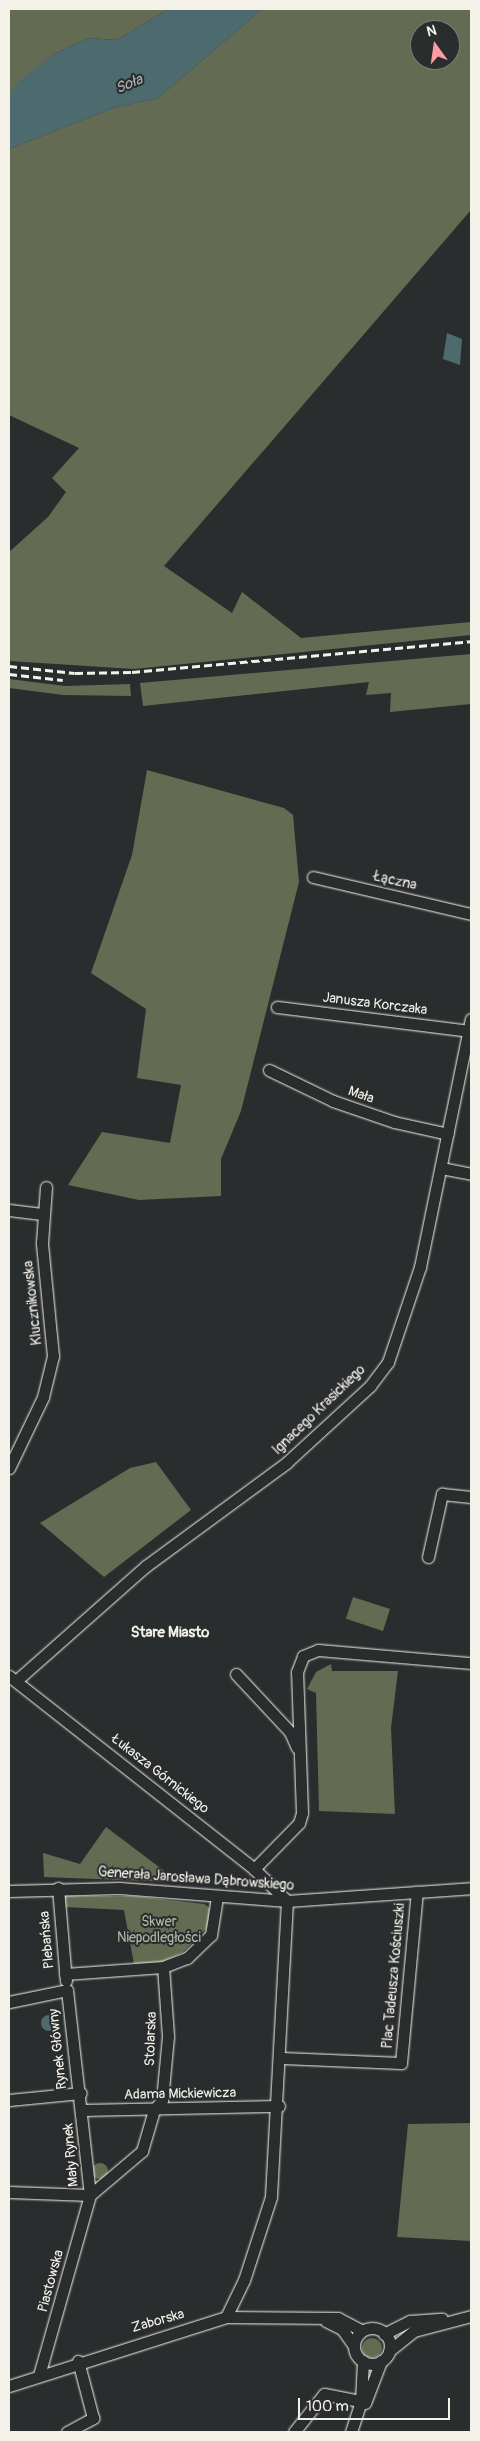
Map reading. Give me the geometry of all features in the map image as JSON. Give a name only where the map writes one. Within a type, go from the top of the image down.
[{"type":"street","name":"Łączna","points":[[313,877],[471,914]]},
{"type":"street","name":"Janusza Korczaka","points":[[277,1006],[471,1027]]},
{"type":"street","name":"Ignacego Krasickiego","points":[[13,1678],[146,1566],[286,1463],[370,1386],[388,1362],[407,1314],[471,1027]]},
{"type":"street","name":"Mała","points":[[269,1070],[333,1101],[394,1122],[448,1134]]},
{"type":"street","points":[[441,1168],[471,1174]]},
{"type":"street","name":"Klucznikowska","points":[[9,1468],[43,1397],[53,1356],[43,1263],[46,1187]]},
{"type":"street","points":[[9,1210],[44,1214]]},
{"type":"street","points":[[428,1557],[442,1494],[471,1497]]},
{"type":"street","points":[[254,1868],[298,1824],[302,1803],[298,1750],[297,1672],[309,1652],[471,1664]]},
{"type":"street","points":[[236,1674],[290,1732],[298,1750]]},
{"type":"street","name":"Łukasza Górnickiego","points":[[13,1678],[254,1868],[287,1901]]},
{"type":"street","name":"Generała Jarosława Dąbrowskiego","points":[[9,1891],[58,1888],[119,1888],[287,1901],[471,1888]]},
{"type":"street","name":"Plebańska","points":[[58,1888],[67,1990]]},
{"type":"street","name":"Plac Tadeusza Kościuszki","points":[[282,2058],[401,2063],[417,1892]]},
{"type":"street","points":[[65,1974],[163,1967],[186,1958],[210,1935],[217,1897]]},
{"type":"street","points":[[226,2317],[244,2280],[271,2197],[282,2058],[287,1901]]},
{"type":"street","name":"Stolarska","points":[[154,2110],[162,2100],[168,2036],[163,1967]]},
{"type":"street","name":"Rynek Główny","points":[[9,2002],[67,1990],[81,2093],[9,2100]]},
{"type":"street","name":"Mały Rynek","points":[[81,2093],[90,2195]]},
{"type":"street","name":"Adama Mickiewicza","points":[[82,2110],[279,2106]]},
{"type":"street","name":"Mały Rynek","points":[[90,2195],[142,2151],[154,2110]]},
{"type":"street","points":[[9,2192],[90,2195]]},
{"type":"street","name":"Piastowska","points":[[39,2375],[90,2195]]},
{"type":"street","points":[[384,2334],[410,2321],[471,2316]]},
{"type":"street","name":"Zaborska","points":[[9,2386],[78,2361],[226,2317],[338,2318],[362,2331]]},
{"type":"street","name":"Zaborska","points":[[320,2319],[342,2329],[354,2346]]},
{"type":"street","points":[[351,2432],[360,2407],[382,2361],[389,2351],[414,2331],[451,2319]]},
{"type":"street","points":[[360,2407],[362,2361],[354,2346],[362,2331],[374,2328],[384,2334],[389,2351]]},
{"type":"street","points":[[68,2432],[93,2418],[78,2361]]},
{"type":"street","points":[[362,2361],[382,2361]]},
{"type":"street","points":[[294,2432],[324,2394],[360,2407]]},
{"type":"green space","points":[[9,9],[168,9],[117,40],[88,38],[54,54],[9,94]]},
{"type":"green space","points":[[262,9],[471,9],[471,210],[164,566],[232,613],[242,592],[301,638],[471,622],[471,635],[134,669],[9,661],[9,552],[48,517],[66,492],[52,478],[79,448],[9,415],[9,149],[113,108],[158,98]]},
{"type":"green space","points":[[471,654],[471,704],[390,712],[391,693],[366,695],[369,682],[143,706],[140,683]]},
{"type":"green space","points":[[9,679],[65,686],[130,684],[131,696],[63,695],[9,688]]},
{"type":"green space","points":[[147,770],[284,808],[293,815],[299,882],[241,1111],[221,1159],[221,1196],[139,1200],[68,1185],[102,1132],[170,1143],[181,1085],[137,1078],[146,1009],[91,973],[132,855]]},
{"type":"green space","points":[[156,1462],[191,1510],[104,1577],[40,1523],[130,1468]]},
{"type":"green space","points":[[353,1597],[390,1609],[383,1631],[346,1619]]},
{"type":"green space","points":[[331,1664],[332,1671],[398,1671],[391,1728],[395,1814],[319,1811],[316,1693],[307,1689],[316,1672]]},
{"type":"green space","points":[[106,1827],[171,1876],[173,1882],[44,1877],[43,1853],[80,1864]]},
{"type":"green space","name":"Skwer Niepodległości","points":[[63,1896],[134,1896],[204,1904],[210,1908],[209,1926],[183,1952],[162,1962],[134,1964],[124,1910],[64,1907]]},
{"type":"green space","points":[[471,2123],[471,2241],[397,2237],[408,2124]]},
{"type":"green space","points":[[100,2163],[108,2171],[100,2179],[92,2171]]},
{"type":"green space","points":[[372,2338],[379,2341],[382,2348],[379,2355],[372,2358],[365,2355],[362,2348],[365,2341]]},
{"type":"water","name":"Soła","points":[[168,9],[262,9],[158,98],[113,108],[9,149],[9,94],[20,80],[54,54],[88,38],[117,40]]},
{"type":"water","points":[[447,333],[462,339],[460,365],[443,359]]},
{"type":"water","points":[[49,2015],[55,2017],[57,2023],[55,2029],[49,2031],[43,2029],[41,2023],[43,2017]]},
{"type":"railway","points":[[9,666],[75,673],[132,672],[471,641]]},
{"type":"railway","points":[[9,674],[63,680]]},
{"type":"district","name":"Stare Miasto","points":[[170,1633]]}]
